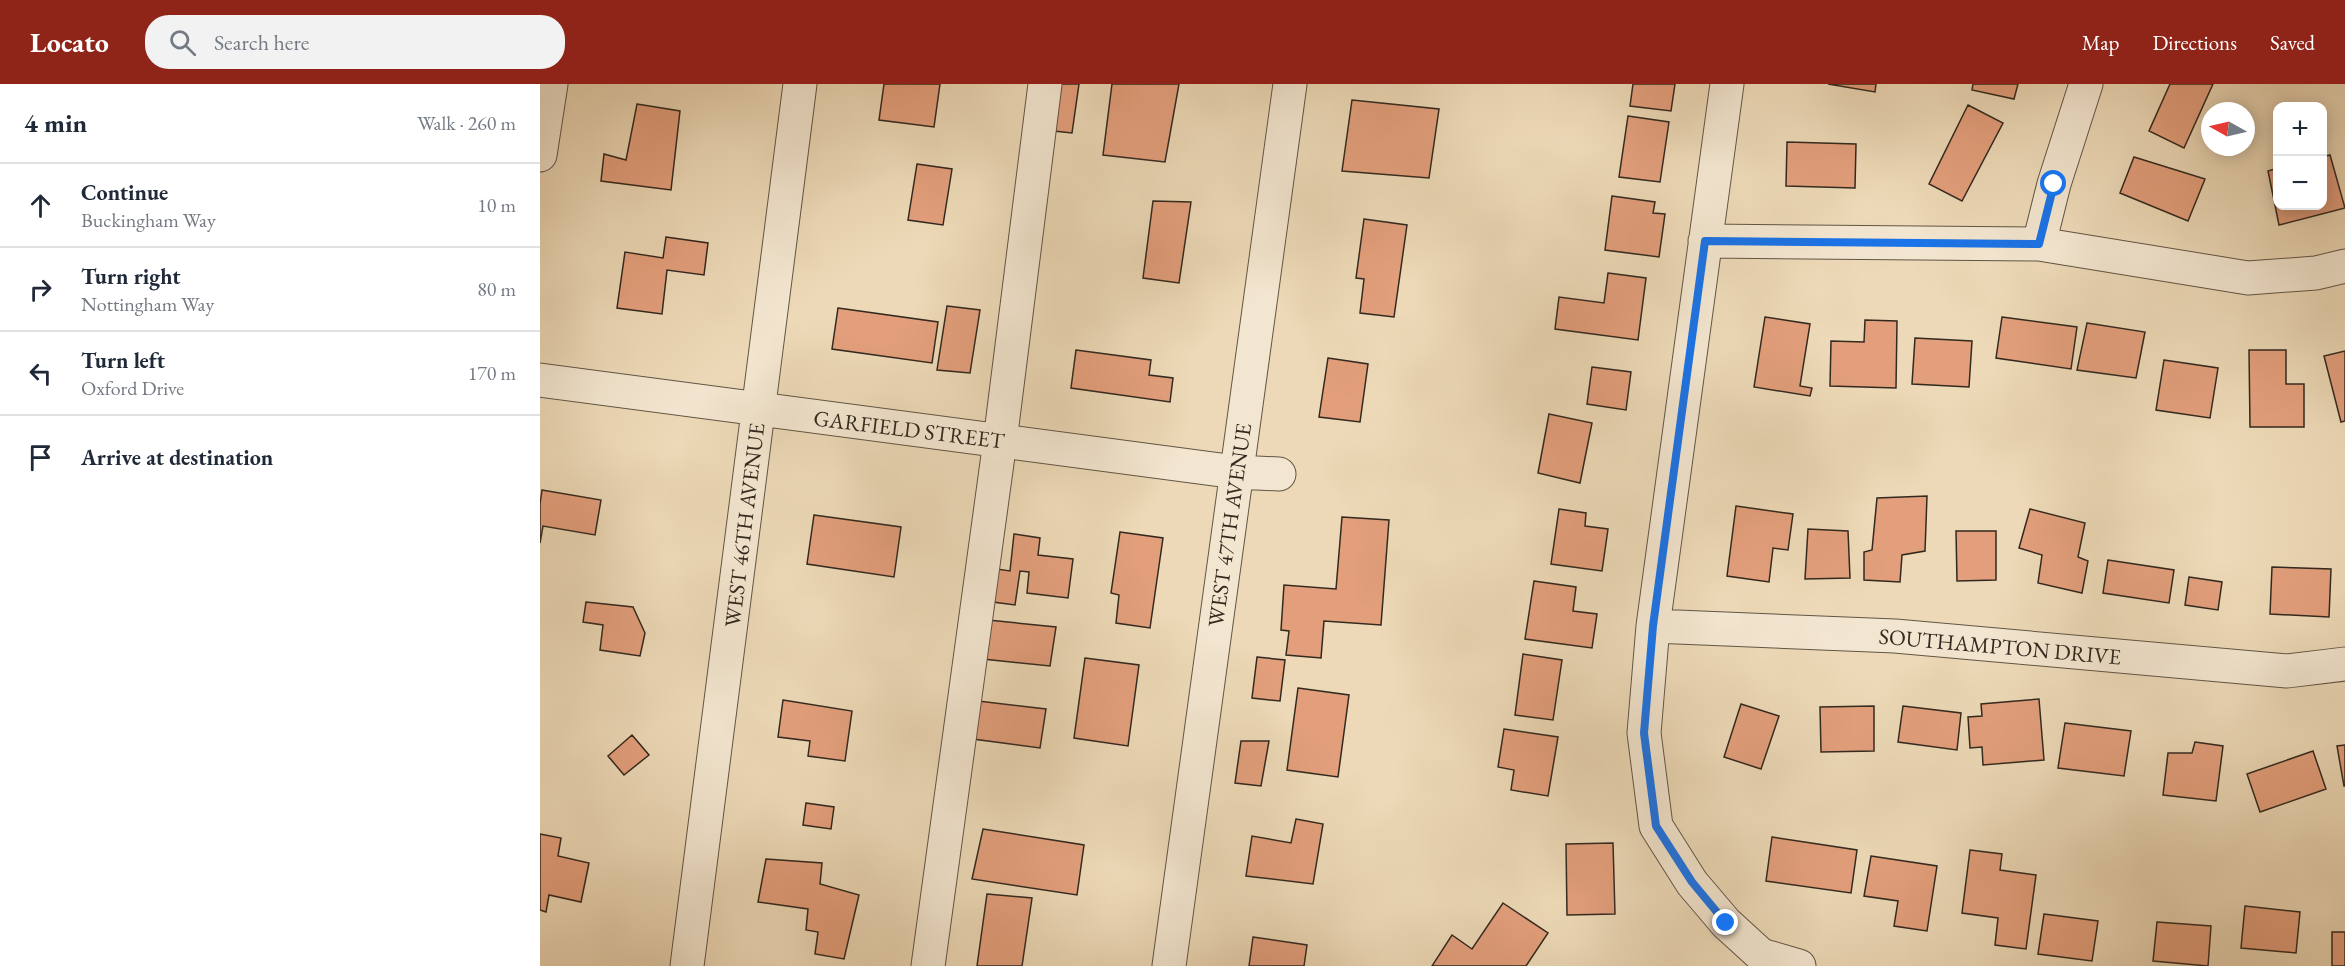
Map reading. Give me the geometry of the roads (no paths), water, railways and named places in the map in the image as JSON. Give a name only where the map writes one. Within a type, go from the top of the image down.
[{"type":"street","points":[[540,155],[551,84]]},
{"type":"street","name":"WEST 46TH AVENUE","points":[[687,966],[800,84]]},
{"type":"street","points":[[928,966],[1000,441],[1045,84]]},
{"type":"street","name":"WEST 47TH AVENUE","points":[[1169,966],[1290,84]]},
{"type":"street","points":[[1727,84],[1653,626],[1644,733],[1656,826],[1692,882],[1757,960],[1799,966]]},
{"type":"street","points":[[2039,244],[2054,184],[2086,84]]},
{"type":"street","points":[[1705,241],[2039,244],[2248,278],[2316,273],[2345,266]]},
{"type":"street","name":"GARFIELD STREET","points":[[540,380],[1236,472],[1279,474]]},
{"type":"street","name":"SOUTHAMPTON DRIVE","points":[[1653,626],[1895,636],[2287,671],[2345,664]]}]
